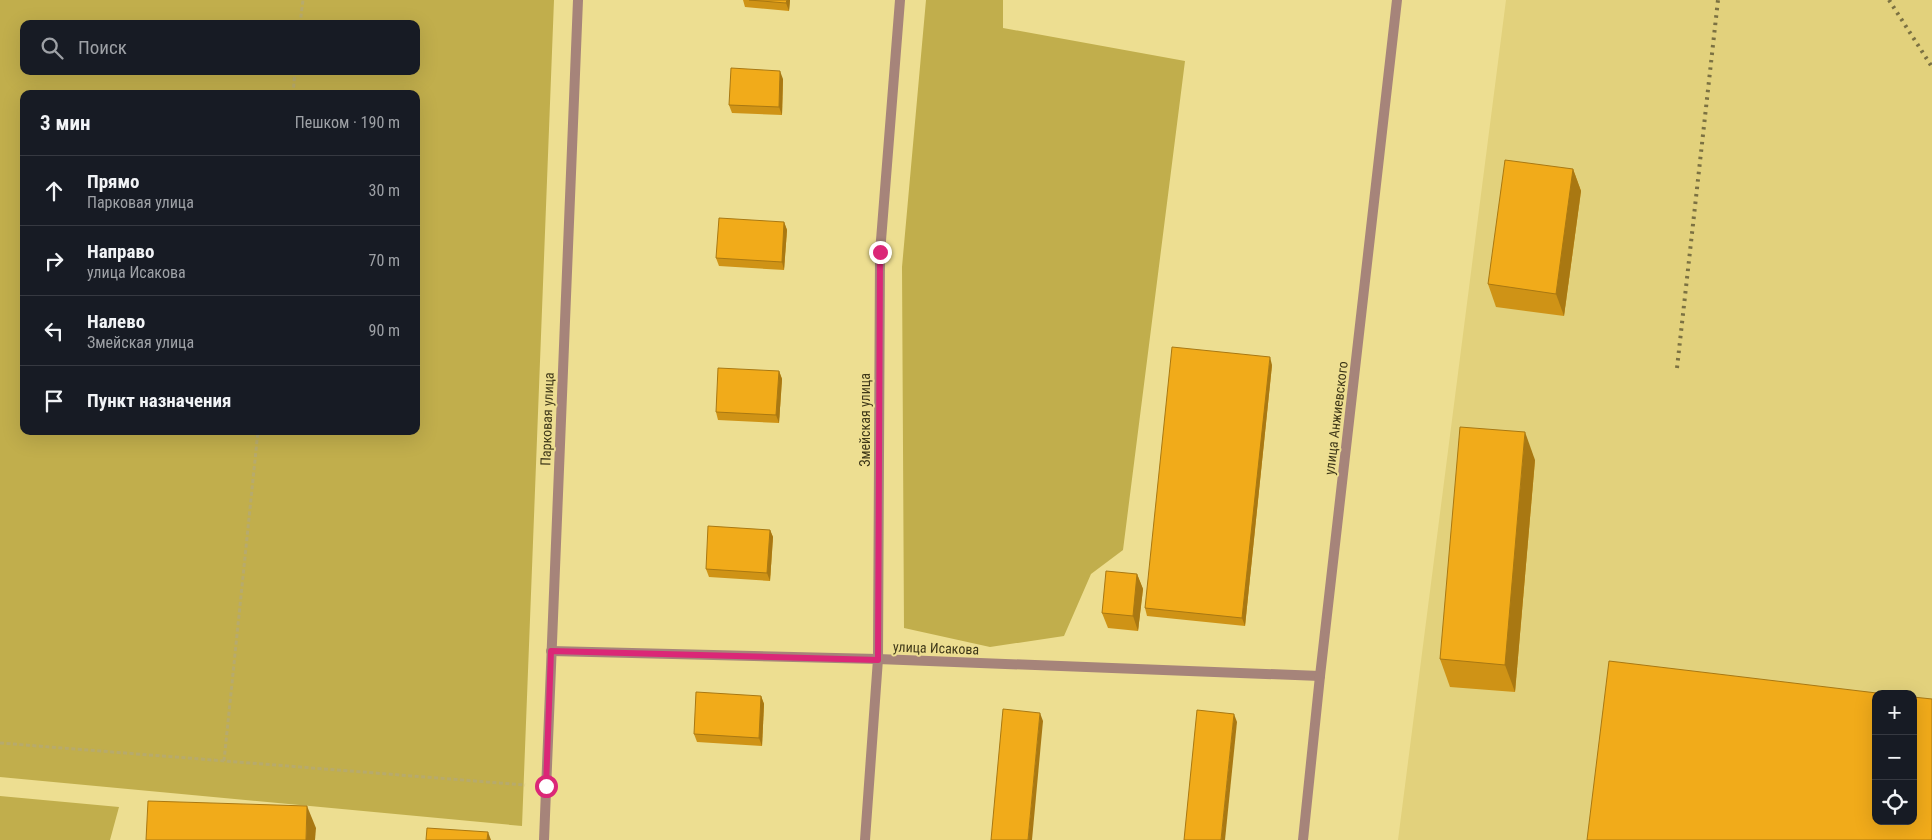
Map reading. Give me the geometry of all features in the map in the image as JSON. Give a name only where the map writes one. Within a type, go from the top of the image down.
[{"type":"street","name":"Парковая улица","points":[[544,840],[578,0]]},
{"type":"street","name":"Змейская улица","points":[[865,840],[878,660],[880,252],[900,0]]},
{"type":"street","name":"улица Анжиевского","points":[[1303,840],[1320,676],[1398,0]]},
{"type":"street","name":"улица Исакова","points":[[551,651],[878,660],[1320,676]]},
{"type":"path","points":[[300,20],[303,0]]},
{"type":"path","points":[[293,90],[295,75]]},
{"type":"path","points":[[224,761],[258,435]]},
{"type":"path","points":[[0,743],[546,786]]},
{"type":"shaded area","points":[[0,0],[554,0],[522,826],[0,777]]},
{"type":"shaded area","points":[[926,0],[1003,0],[1003,28],[1185,61],[1123,550],[1091,574],[1064,636],[990,647],[904,628],[902,267]]},
{"type":"shaded area","points":[[1506,0],[1932,0],[1932,840],[1398,840]]},
{"type":"shaded area","points":[[0,796],[119,807],[110,840],[0,840]]},
{"type":"building","points":[[749,0],[787,0],[786,3]]},
{"type":"building","points":[[731,68],[780,71],[779,107],[729,105]]},
{"type":"building","points":[[1505,160],[1573,169],[1556,294],[1488,284]]},
{"type":"building","points":[[719,218],[784,222],[782,262],[716,258]]},
{"type":"building","points":[[1172,347],[1270,357],[1242,618],[1145,608]]},
{"type":"building","points":[[718,368],[779,371],[776,415],[716,412]]},
{"type":"building","points":[[1460,427],[1525,432],[1505,665],[1440,659]]},
{"type":"building","points":[[708,526],[770,530],[767,573],[706,569]]},
{"type":"building","points":[[1106,571],[1137,574],[1133,616],[1102,613]]},
{"type":"building","points":[[1609,661],[1872,692],[1872,825],[1917,825],[1917,697],[1932,699],[1932,840],[1587,840]]},
{"type":"building","points":[[696,692],[761,696],[759,738],[694,734]]},
{"type":"building","points":[[1003,709],[1040,713],[1028,840],[991,840]]},
{"type":"building","points":[[1197,710],[1234,714],[1221,840],[1184,840]]},
{"type":"building","points":[[148,801],[307,806],[306,840],[146,840]]},
{"type":"building","points":[[427,828],[488,832],[487,840],[426,840]]},
{"type":"railway","points":[[1677,368],[1718,0]]},
{"type":"railway","points":[[1889,0],[1932,67]]},
{"type":"route","points":[[546,786],[551,651],[878,660],[880,252]]}]
